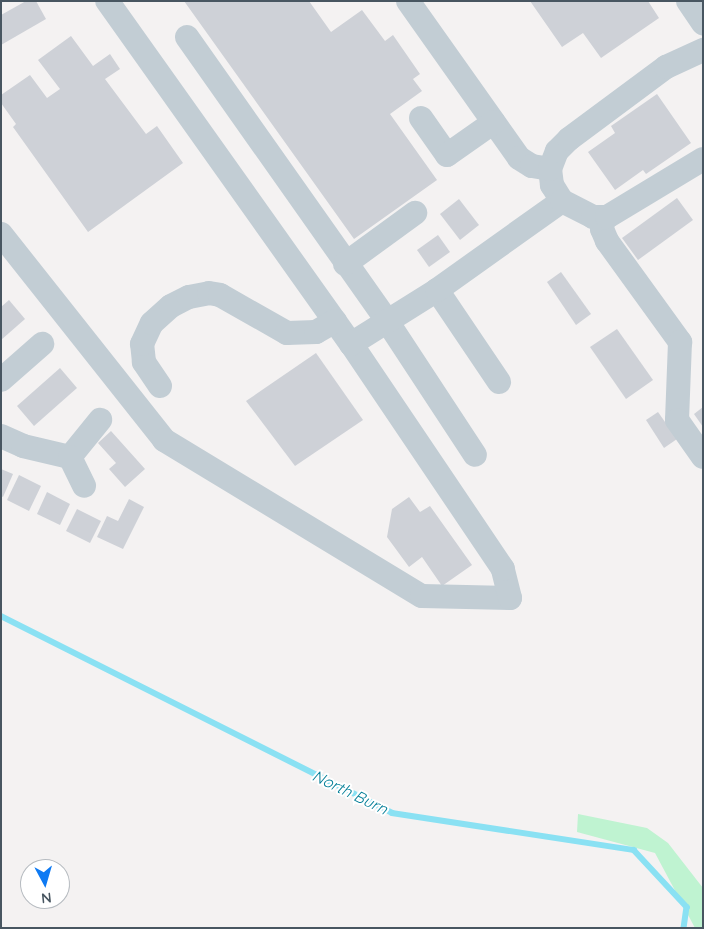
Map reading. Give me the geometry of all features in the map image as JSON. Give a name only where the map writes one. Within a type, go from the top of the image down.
[{"type":"street","points":[[1,234],[164,440],[422,596],[510,598],[503,569],[335,321],[107,1]]},
{"type":"street","points":[[408,1],[519,158],[532,166],[550,169]]},
{"type":"street","points":[[688,1],[703,23]]},
{"type":"street","points":[[187,37],[345,264],[387,321],[475,455]]},
{"type":"street","points":[[703,50],[666,67],[569,139],[558,151],[550,169],[552,185],[562,201],[575,211],[603,218],[620,212],[703,159]]},
{"type":"street","points":[[421,118],[447,155],[494,122]]},
{"type":"street","points":[[351,344],[437,290],[562,201]]},
{"type":"street","points":[[345,264],[415,214]]},
{"type":"street","points":[[603,218],[607,241],[659,308],[680,342],[677,420],[703,457]]},
{"type":"street","points":[[437,290],[499,382]]},
{"type":"street","points":[[160,386],[144,362],[142,344],[152,323],[172,306],[189,297],[208,293],[220,295],[287,333],[316,332],[335,321]]},
{"type":"street","points":[[1,380],[42,344]]},
{"type":"street","points":[[70,457],[100,420]]},
{"type":"street","points":[[1,436],[23,446],[70,457]]},
{"type":"street","points":[[70,457],[84,486]]},
{"type":"green space","points":[[578,814],[647,828],[668,843],[703,888],[703,928],[695,928],[655,853],[577,832]]},
{"type":"building","points":[[26,1],[36,1],[46,19],[1,45],[1,15]]},
{"type":"building","points":[[184,1],[309,1],[331,32],[362,10],[385,41],[393,35],[420,74],[413,79],[422,91],[390,114],[437,180],[354,239]]},
{"type":"building","points":[[530,1],[648,1],[659,18],[601,58],[583,33],[562,47]]},
{"type":"building","points":[[71,36],[93,66],[110,54],[120,69],[105,79],[146,134],[157,126],[183,163],[88,232],[13,127],[16,124],[1,103],[1,95],[30,75],[47,98],[60,89],[38,60]]},
{"type":"building","points":[[657,94],[691,143],[646,174],[643,170],[615,190],[588,152],[615,133],[611,126]]},
{"type":"building","points":[[677,198],[693,220],[638,260],[622,238]]},
{"type":"building","points":[[459,199],[479,225],[460,240],[440,214]]},
{"type":"building","points":[[438,235],[450,252],[429,267],[417,250]]},
{"type":"building","points":[[561,272],[591,314],[576,325],[547,282]]},
{"type":"building","points":[[9,300],[25,319],[1,340],[1,307]]},
{"type":"building","points":[[617,329],[653,380],[626,399],[590,347]]},
{"type":"building","points":[[316,353],[363,420],[295,466],[246,401]]},
{"type":"building","points":[[60,368],[77,388],[34,426],[17,406]]},
{"type":"building","points":[[703,407],[703,427],[694,414]]},
{"type":"building","points":[[658,412],[677,439],[664,448],[646,420]]},
{"type":"building","points":[[111,431],[145,469],[125,487],[109,469],[116,463],[98,443]]},
{"type":"building","points":[[1,469],[13,474],[3,497],[1,496]]},
{"type":"building","points":[[19,475],[41,486],[29,511],[7,500]]},
{"type":"building","points":[[47,492],[70,504],[60,525],[37,514]]},
{"type":"building","points":[[409,497],[420,512],[430,506],[472,565],[442,586],[422,557],[409,567],[387,537],[392,509]]},
{"type":"building","points":[[129,499],[144,507],[123,549],[97,537],[107,516],[118,521]]},
{"type":"building","points":[[77,509],[101,521],[90,543],[66,531]]},
{"type":"waterway","name":"North Burn","points":[[1,616],[392,813],[634,850],[687,907],[684,928]]}]
